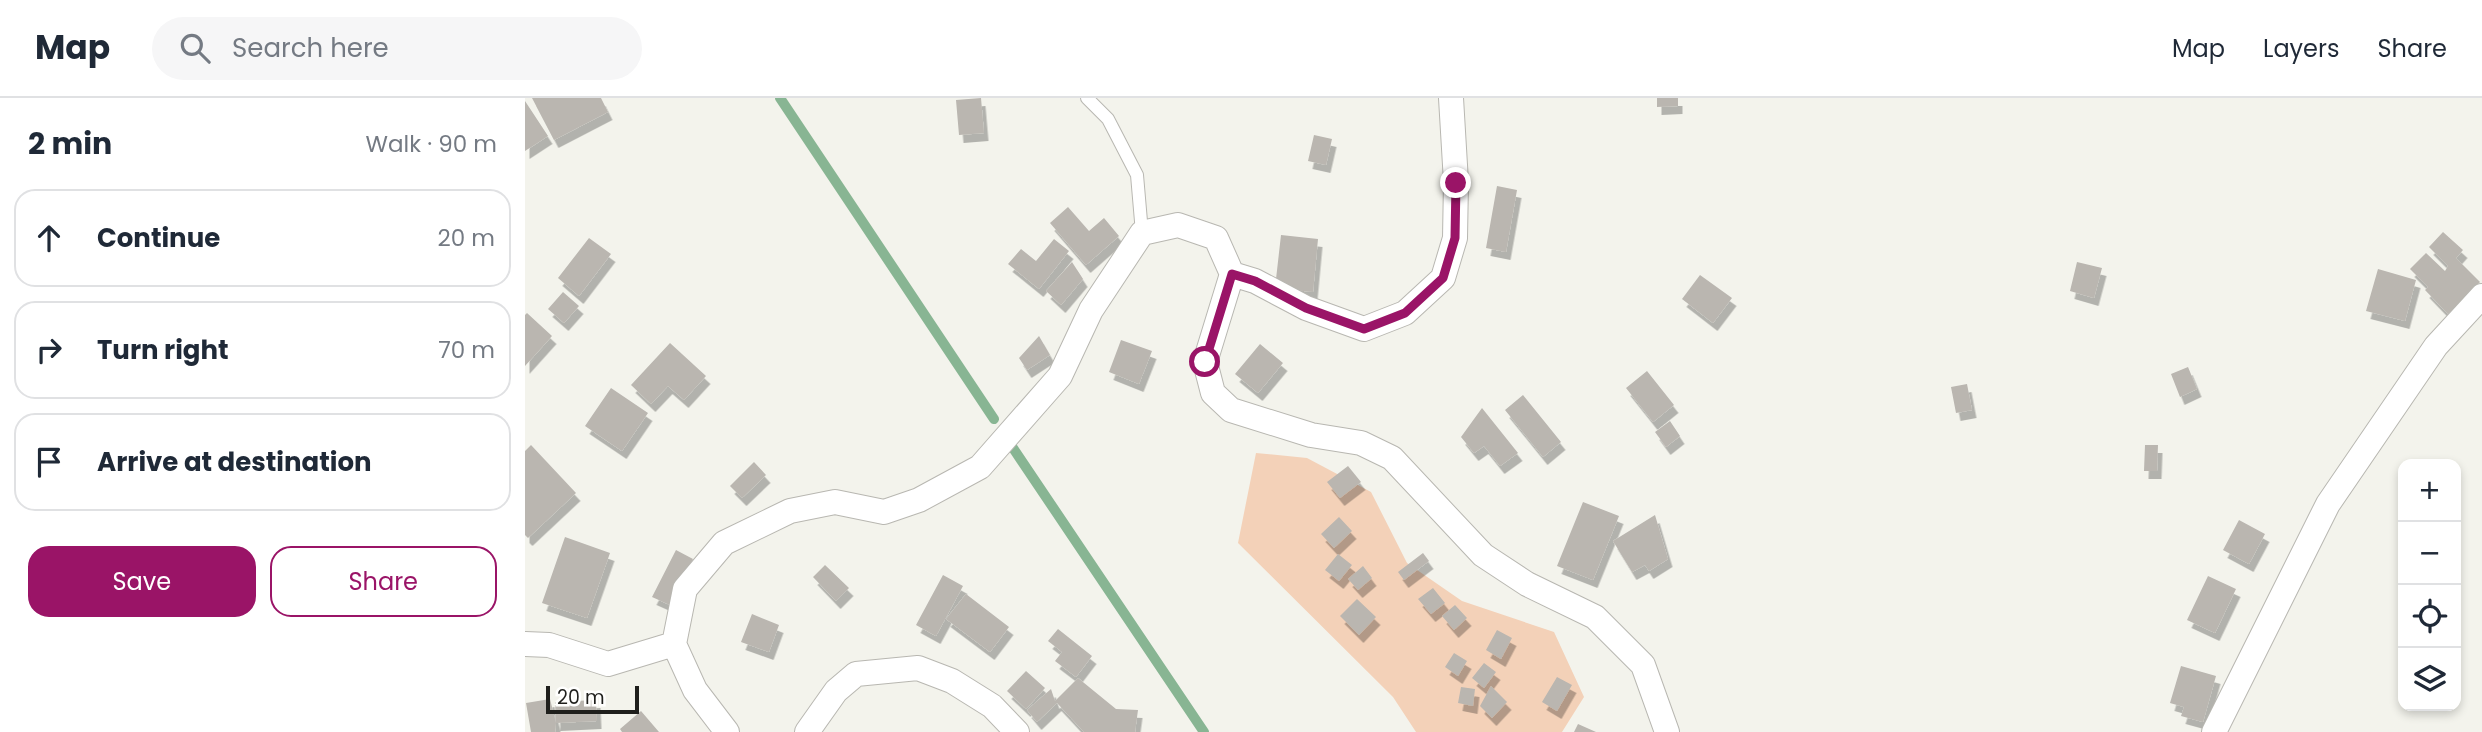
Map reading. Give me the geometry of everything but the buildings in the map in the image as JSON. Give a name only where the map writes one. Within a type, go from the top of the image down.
[{"type":"street","points":[[1232,274],[1255,281],[1306,308],[1364,329],[1405,313],[1443,278],[1455,238],[1456,183],[1451,98]]},
{"type":"street","points":[[727,732],[695,690],[674,644],[685,589],[724,542],[790,512],[835,502],[884,512],[919,500],[980,467],[1060,376],[1091,310],[1142,233],[1178,225],[1216,238],[1232,274],[1205,362],[1213,393],[1231,410],[1311,435],[1361,443],[1392,458],[1483,555],[1527,584],[1595,617],[1624,645],[1643,665],[1667,732]]},
{"type":"street","points":[[2214,732],[2328,504],[2437,346],[2482,296]]},
{"type":"street","points":[[525,644],[549,645],[608,664],[674,644]]},
{"type":"street","points":[[807,732],[836,691],[856,674],[918,668],[952,681],[992,706],[1017,732]]},
{"type":"lane","points":[[1087,98],[1108,119],[1137,175],[1142,233]]},
{"type":"shaded area","points":[[1256,453],[1307,458],[1371,492],[1407,563],[1462,601],[1554,632],[1584,697],[1562,732],[1416,732],[1393,697],[1238,543]]},
{"type":"waterway","points":[[780,98],[994,419]]},
{"type":"waterway","points":[[1013,448],[1204,732]]},
{"type":"route","points":[[1205,362],[1232,274],[1255,281],[1306,308],[1364,329],[1405,313],[1443,278],[1455,238],[1456,183]]}]
